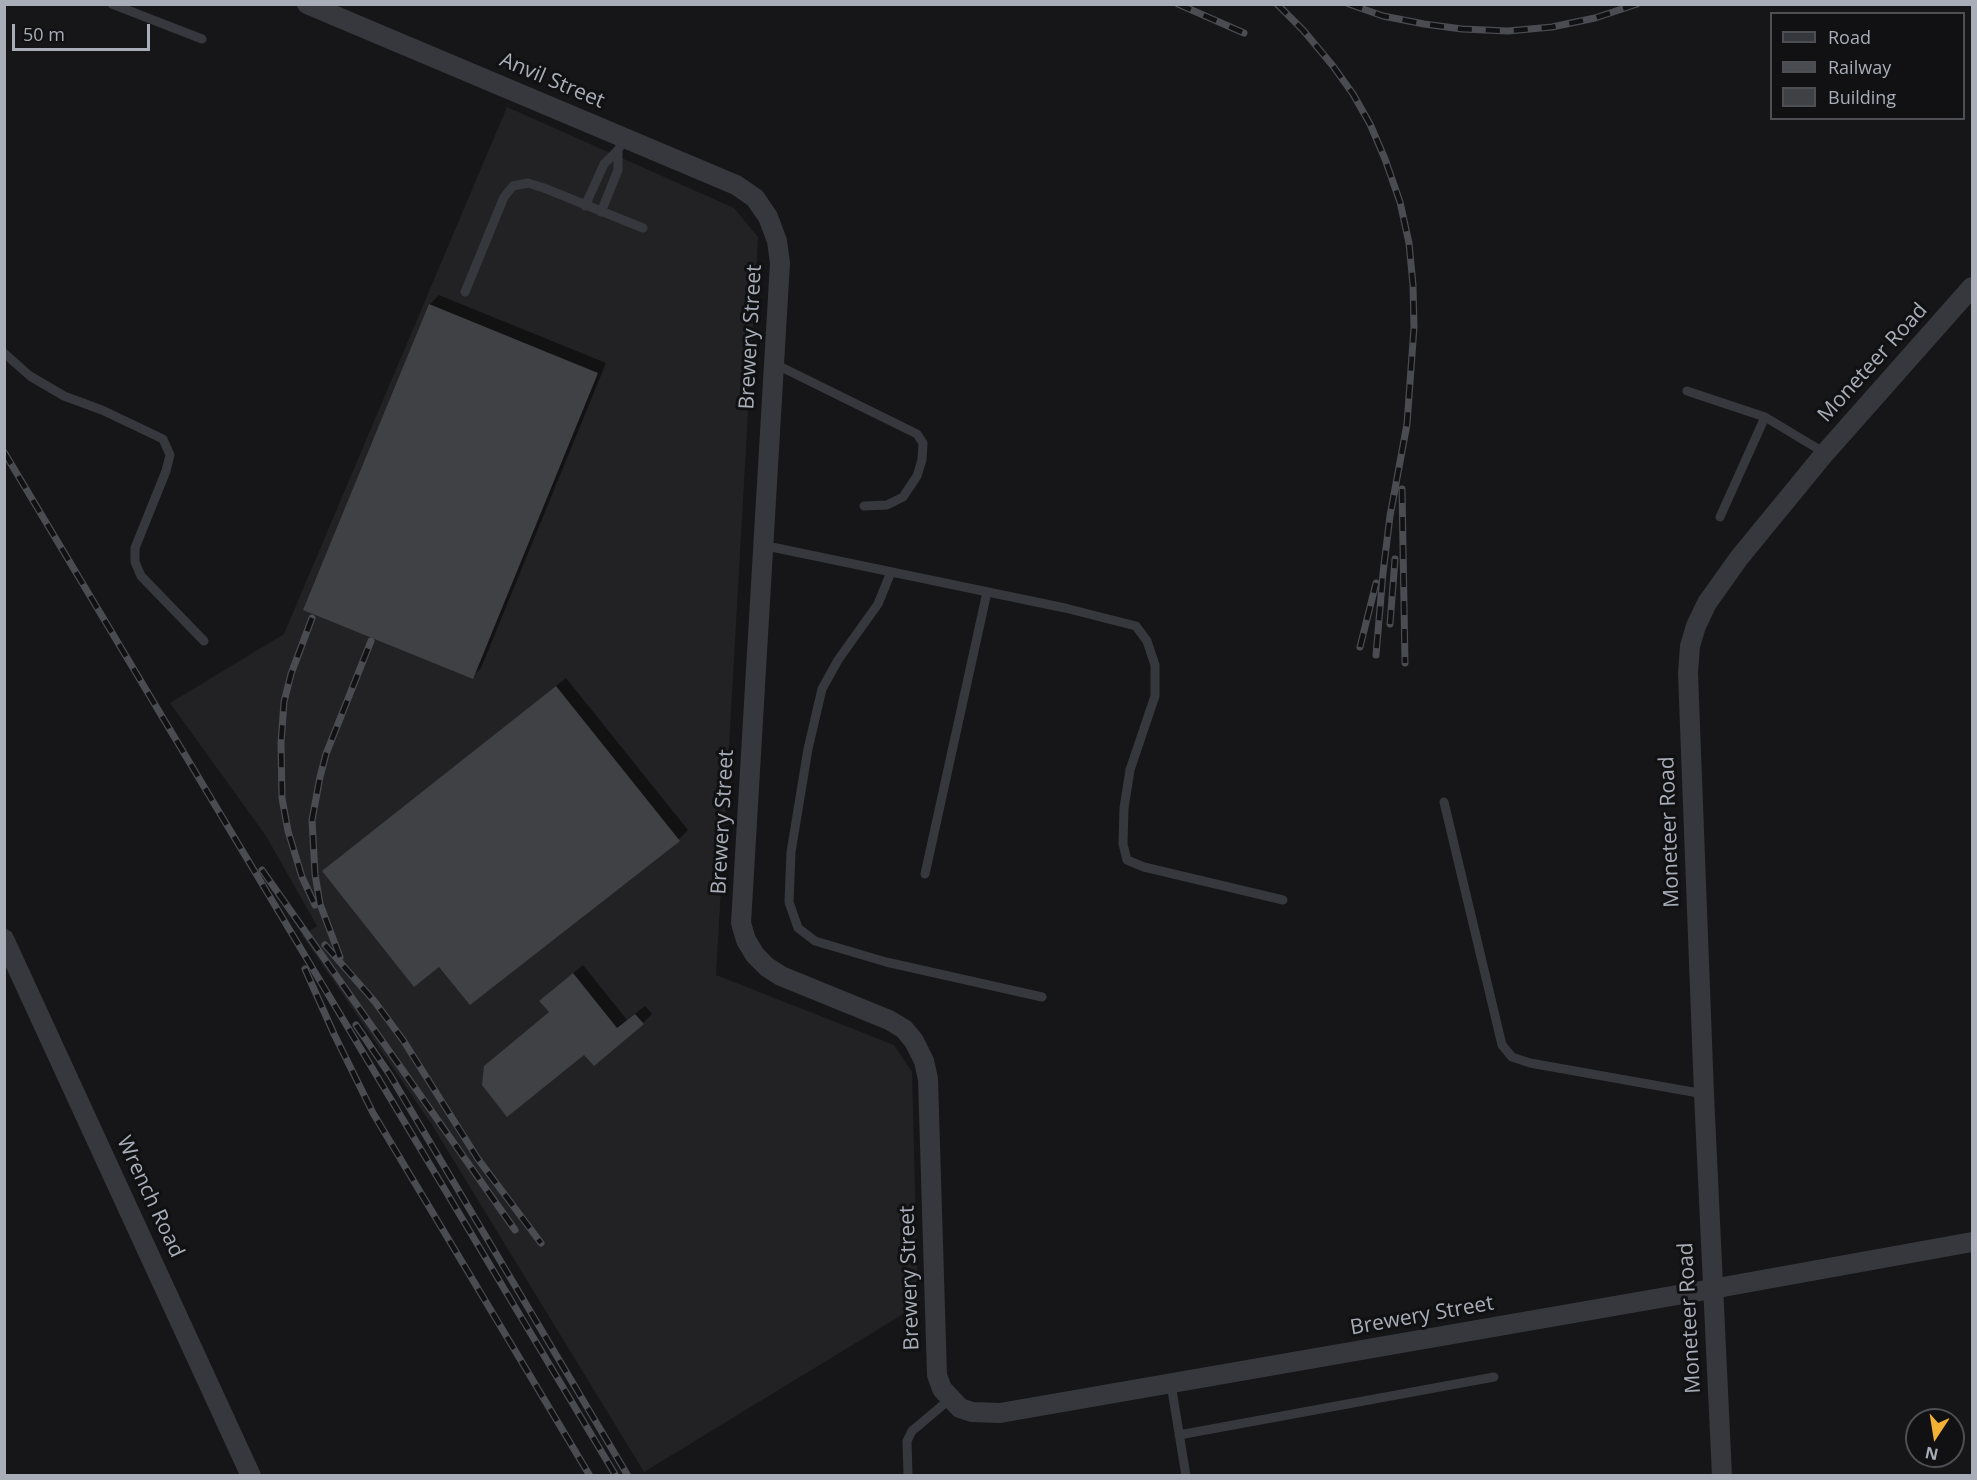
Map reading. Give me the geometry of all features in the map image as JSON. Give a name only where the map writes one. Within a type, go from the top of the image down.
[{"type":"street","name":"Anvil Street","points":[[307,4],[622,144],[736,185],[755,198],[768,217]]},
{"type":"street","name":"Brewery Street","points":[[768,217],[777,241],[780,263],[741,923],[750,948],[767,966],[781,976],[889,1020],[904,1029],[914,1041],[924,1060],[928,1079],[937,1375],[942,1389],[960,1408],[972,1412],[1000,1413],[1972,1242]]},
{"type":"street","name":"Moneteer Road","points":[[1722,1476],[1704,1094],[1688,673],[1690,646],[1696,626],[1719,584],[1825,453],[1972,287]]},
{"type":"street","name":"Wrench Road","points":[[4,939],[251,1476]]},
{"type":"lane","points":[[112,4],[202,39]]},
{"type":"lane","points":[[585,206],[604,165],[622,144]]},
{"type":"lane","points":[[601,212],[618,170],[622,144]]},
{"type":"lane","points":[[465,292],[504,197],[513,186],[528,183],[643,228]]},
{"type":"lane","points":[[4,353],[30,376],[64,396],[102,410],[163,439],[170,455],[166,471],[135,548],[135,562],[141,576],[204,641]]},
{"type":"lane","points":[[775,364],[917,434],[923,443],[922,460],[917,476],[903,497],[887,506],[864,506]]},
{"type":"lane","points":[[1687,391],[1765,417],[1825,453]]},
{"type":"lane","points":[[1720,517],[1765,417]]},
{"type":"lane","points":[[762,545],[1065,608],[1136,626],[1147,641],[1155,665],[1155,696],[1128,779],[1123,844],[1127,860],[1144,867],[1283,900]]},
{"type":"lane","points":[[891,572],[878,603],[838,660],[822,689],[808,749],[793,841],[789,902],[798,928],[815,941],[886,962],[1042,997]]},
{"type":"lane","points":[[925,874],[987,592]]},
{"type":"lane","points":[[1444,802],[1502,1045],[1512,1057],[1530,1063],[1704,1094]]},
{"type":"lane","points":[[1179,1435],[1494,1377]]},
{"type":"lane","points":[[1171,1384],[1186,1476]]},
{"type":"lane","points":[[908,1476],[907,1441],[912,1431],[950,1399]]},
{"type":"shaded area","points":[[507,107],[734,208],[758,237],[716,975],[894,1045],[912,1072],[918,1305],[644,1472],[432,1125],[301,936],[317,926],[266,836],[170,703],[284,634]]},
{"type":"building","points":[[429,304],[598,373],[473,679],[303,610]]},
{"type":"building","points":[[556,686],[680,841],[470,1005],[439,967],[414,987],[322,871]]},
{"type":"building","points":[[573,973],[617,1028],[635,1014],[644,1024],[594,1066],[584,1055],[507,1117],[482,1085],[484,1066],[549,1012],[539,1001]]},
{"type":"railway","points":[[1178,4],[1244,33]]},
{"type":"railway","points":[[1277,4],[1303,30],[1333,66],[1353,94],[1370,124],[1400,202],[1409,243],[1414,327],[1407,424],[1390,516],[1376,655]]},
{"type":"railway","points":[[1349,4],[1383,16],[1424,24],[1462,29],[1508,31],[1552,27],[1595,18],[1637,4]]},
{"type":"railway","points":[[4,452],[616,1476]]},
{"type":"railway","points":[[1402,489],[1405,663]]},
{"type":"railway","points":[[1390,624],[1395,559]]},
{"type":"railway","points":[[1360,647],[1376,583]]},
{"type":"railway","points":[[312,618],[291,674],[284,702],[281,743],[282,798],[288,831],[302,877],[315,905]]},
{"type":"railway","points":[[340,957],[320,904],[315,874],[312,820],[326,754],[371,641]]},
{"type":"railway","points":[[262,870],[515,1230]]},
{"type":"railway","points":[[325,945],[375,1002],[403,1040],[478,1159],[541,1243]]},
{"type":"railway","points":[[305,969],[373,1113],[590,1476]]},
{"type":"railway","points":[[356,1025],[390,1075],[628,1476]]}]
